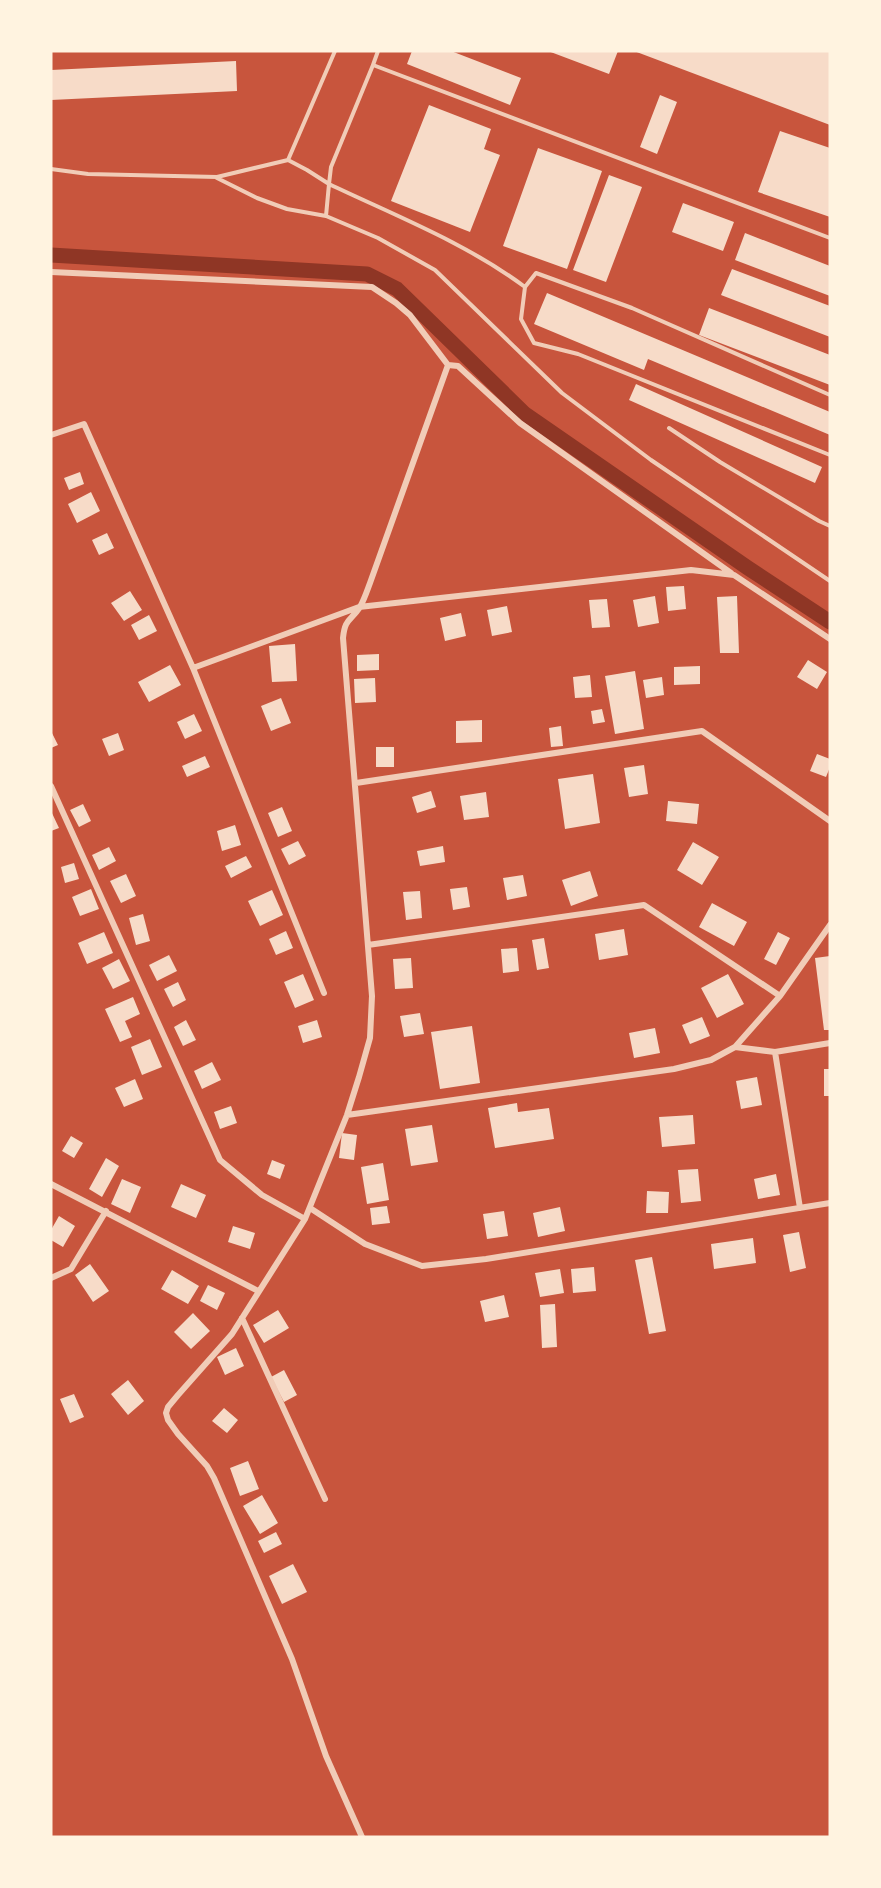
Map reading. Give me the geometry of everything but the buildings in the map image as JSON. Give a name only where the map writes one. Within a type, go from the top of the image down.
[{"type":"street","points":[[51,272],[372,287],[410,315],[448,365],[458,366],[520,423],[734,575],[830,639]]},
{"type":"street","points":[[362,1837],[326,1756],[292,1659],[214,1478],[207,1466],[178,1434],[166,1413],[178,1395],[232,1334],[305,1219],[347,1115],[370,1038],[372,996],[343,638],[346,622],[359,608],[370,583],[448,365]]},
{"type":"street","points":[[51,435],[84,424],[193,668],[324,993]]},
{"type":"street","points":[[193,668],[359,608],[691,570],[734,575]]},
{"type":"street","points":[[356,783],[702,731],[830,820]]},
{"type":"street","points":[[51,786],[220,1160],[262,1195],[305,1219]]},
{"type":"street","points":[[368,945],[644,905],[780,996]]},
{"type":"street","points":[[347,1115],[674,1069],[711,1060],[735,1047],[780,996],[830,925]]},
{"type":"street","points":[[735,1047],[775,1052],[830,1043]]},
{"type":"street","points":[[775,1052],[800,1208]]},
{"type":"street","points":[[51,1184],[258,1291]]},
{"type":"street","points":[[310,1208],[365,1244],[422,1266],[486,1259],[830,1203]]},
{"type":"street","points":[[51,1278],[71,1269],[106,1211]]},
{"type":"street","points":[[242,1318],[325,1499]]},
{"type":"lane","points":[[288,160],[334,51]]},
{"type":"lane","points":[[326,216],[332,167],[378,51]]},
{"type":"lane","points":[[373,65],[830,238]]},
{"type":"lane","points":[[51,169],[88,174],[217,177],[288,160],[329,184],[456,244],[498,267],[525,288]]},
{"type":"lane","points":[[217,177],[267,202],[287,209],[326,216],[378,238],[435,270],[562,393],[612,432],[830,581]]},
{"type":"lane","points":[[830,395],[632,308],[536,273],[525,288],[521,319],[534,343],[578,354],[830,454]]},
{"type":"lane","points":[[669,428],[720,462],[830,526]]},
{"type":"waterway","points":[[51,255],[367,274],[397,289],[525,414],[830,622]]}]
